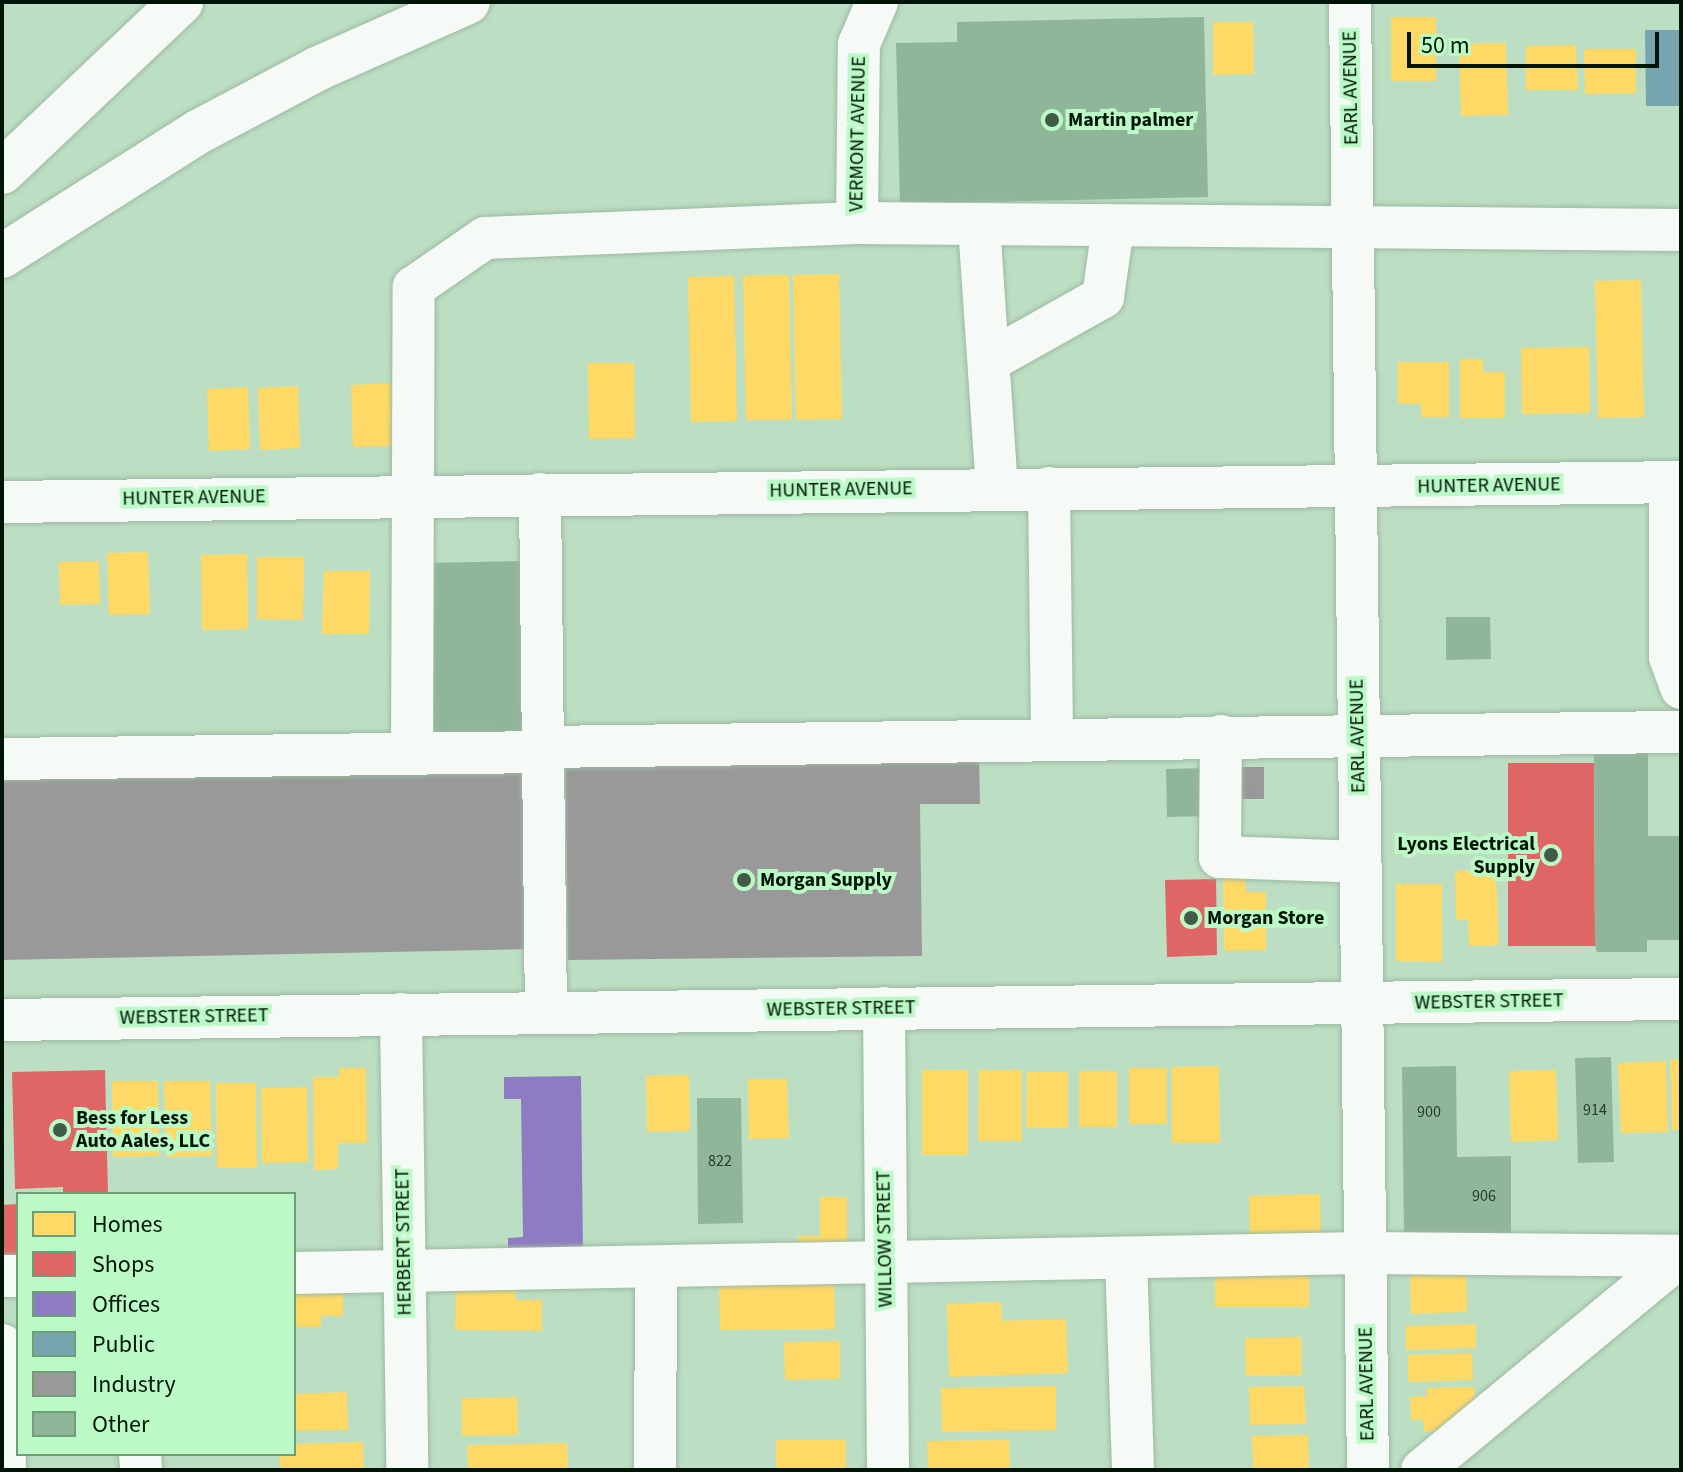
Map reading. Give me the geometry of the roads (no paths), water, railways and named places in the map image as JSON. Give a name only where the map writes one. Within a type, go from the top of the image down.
[{"type":"highway","points":[[2,172],[181,2]]},
{"type":"highway","points":[[2,256],[213,124],[317,69],[468,2]]},
{"type":"street","name":"VERMONT AVENUE","points":[[857,223],[859,44],[877,2]]},
{"type":"street","name":"EARL AVENUE","points":[[1350,2],[1359,1003],[1368,1470]]},
{"type":"street","points":[[412,754],[414,287],[485,238],[857,223],[1353,230],[1681,230]]},
{"type":"street","points":[[979,225],[997,488]]},
{"type":"street","points":[[989,361],[1103,297],[1113,227]]},
{"type":"street","points":[[1675,482],[1670,657],[1681,688]]},
{"type":"street","name":"HUNTER AVENUE","points":[[2,502],[997,488],[1356,489],[1675,482]]},
{"type":"street","points":[[1049,488],[1052,739]]},
{"type":"street","points":[[540,494],[546,1012]]},
{"type":"street","points":[[2,759],[412,754],[1358,733],[1681,732]]},
{"type":"street","points":[[1221,736],[1220,857],[1360,862]]},
{"type":"street","name":"WEBSTER STREET","points":[[2,1020],[1681,999]]},
{"type":"street","name":"WILLOW STREET","points":[[884,1008],[888,1470]]},
{"type":"street","name":"HERBERT STREET","points":[[401,1014],[407,1470]]},
{"type":"street","points":[[296,1273],[1365,1253],[1681,1256]]},
{"type":"street","points":[[1422,1470],[1681,1256]]},
{"type":"street","points":[[1126,1258],[1133,1470]]},
{"type":"street","points":[[655,1470],[656,1267]]},
{"type":"street","points":[[2,1345],[5,1470]]},
{"type":"place","name":"Martin palmer","points":[[1052,120]]},
{"type":"place","name":"Lyons Electrical Supply","points":[[1551,855]]},
{"type":"place","name":"Morgan Supply","points":[[744,880]]},
{"type":"place","name":"Morgan Store","points":[[1191,918]]},
{"type":"place","name":"Bess for Less Auto Aales, LLC","points":[[60,1130]]}]
